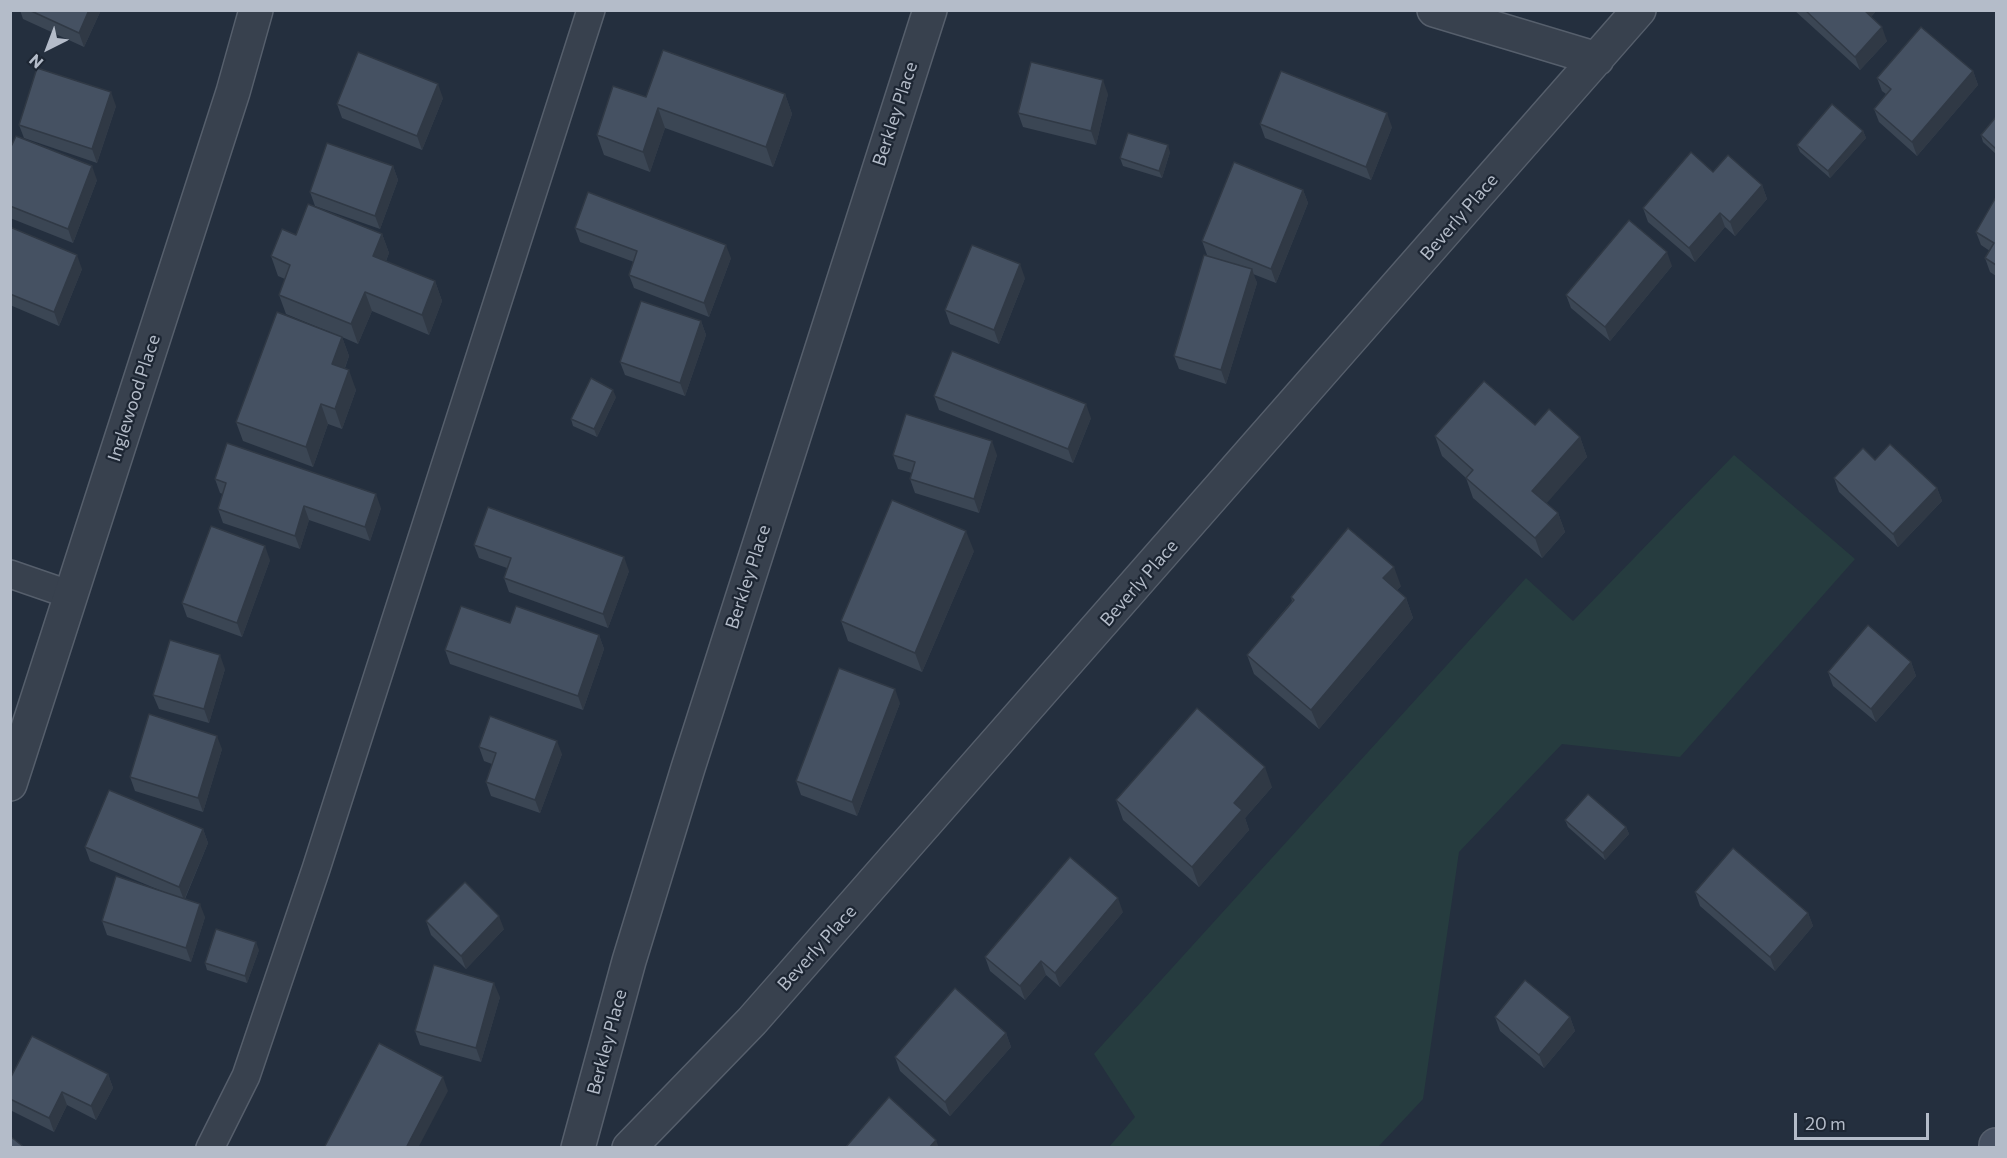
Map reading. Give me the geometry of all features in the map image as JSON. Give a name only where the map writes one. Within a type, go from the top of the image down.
[{"type":"street","name":"Inglewood Place","points":[[10,784],[229,104],[256,10]]},
{"type":"street","name":"Berkley Place","points":[[578,1148],[629,962],[688,768],[930,10]]},
{"type":"street","points":[[1434,10],[1597,59]]},
{"type":"street","name":"Beverly Place","points":[[629,1148],[752,1022],[1639,10]]},
{"type":"lane","points":[[210,1148],[246,1076],[312,879],[591,10]]},
{"type":"lane","points":[[10,574],[71,594]]},
{"type":"green space","points":[[1734,455],[1855,559],[1680,757],[1562,744],[1459,852],[1423,1099],[1378,1147],[1109,1147],[1135,1117],[1094,1054],[1526,578],[1573,621]]},
{"type":"building","points":[[29,10],[89,10],[79,33]]},
{"type":"building","points":[[1805,10],[1864,10],[1882,27],[1855,57]]},
{"type":"building","points":[[1921,27],[1973,71],[1912,142],[1874,109],[1891,89],[1877,78]]},
{"type":"building","points":[[663,50],[785,94],[766,147],[658,108],[643,152],[597,135],[613,86],[646,97]]},
{"type":"building","points":[[358,52],[438,84],[417,136],[337,104]]},
{"type":"building","points":[[1031,62],[1103,80],[1091,131],[1018,113]]},
{"type":"building","points":[[37,68],[111,92],[92,149],[19,125]]},
{"type":"building","points":[[1281,71],[1387,113],[1366,167],[1260,124]]},
{"type":"building","points":[[1832,104],[1863,131],[1828,171],[1797,145]]},
{"type":"building","points":[[1996,117],[1996,149],[1981,135]]},
{"type":"building","points":[[1128,133],[1168,145],[1159,171],[1120,158]]},
{"type":"building","points":[[16,136],[92,166],[68,229],[10,206],[10,149]]},
{"type":"building","points":[[327,143],[393,166],[375,216],[310,192]]},
{"type":"building","points":[[1691,152],[1713,172],[1728,155],[1762,185],[1730,222],[1720,213],[1689,248],[1643,208]]},
{"type":"building","points":[[1234,162],[1303,190],[1271,269],[1202,241]]},
{"type":"building","points":[[588,192],[726,245],[704,303],[629,275],[637,251],[575,228]]},
{"type":"building","points":[[1996,197],[1996,265],[1985,258],[1994,243],[1976,232]]},
{"type":"building","points":[[308,204],[382,234],[373,256],[435,281],[422,315],[365,292],[351,324],[279,295],[290,265],[271,256],[282,229],[296,235]]},
{"type":"building","points":[[1629,220],[1667,252],[1605,327],[1566,295]]},
{"type":"building","points":[[10,227],[77,255],[54,312],[10,294]]},
{"type":"building","points":[[972,245],[1020,264],[994,330],[945,310]]},
{"type":"building","points":[[1204,255],[1252,269],[1221,370],[1174,356]]},
{"type":"building","points":[[641,301],[701,321],[680,383],[620,362]]},
{"type":"building","points":[[277,312],[342,337],[332,364],[349,370],[335,409],[321,404],[306,447],[236,422]]},
{"type":"building","points":[[952,351],[1086,404],[1068,449],[934,396]]},
{"type":"building","points":[[591,378],[613,390],[594,429],[571,419]]},
{"type":"building","points":[[1484,381],[1535,425],[1549,409],[1580,437],[1532,491],[1558,513],[1535,538],[1466,478],[1473,470],[1435,436]]},
{"type":"building","points":[[906,414],[992,441],[974,499],[910,479],[915,462],[893,455]]},
{"type":"building","points":[[227,443],[376,494],[365,527],[304,506],[295,536],[218,509],[226,483],[215,479]]},
{"type":"building","points":[[1890,444],[1937,488],[1893,534],[1834,478],[1863,448],[1875,460]]},
{"type":"building","points":[[892,500],[966,531],[915,653],[841,621]]},
{"type":"building","points":[[488,507],[624,557],[603,614],[504,578],[511,558],[474,545]]},
{"type":"building","points":[[211,526],[265,546],[237,623],[182,603]]},
{"type":"building","points":[[1348,528],[1394,567],[1383,578],[1406,598],[1311,710],[1247,655],[1294,600],[1291,597]]},
{"type":"building","points":[[461,606],[510,623],[516,606],[599,635],[578,696],[445,650]]},
{"type":"building","points":[[1868,625],[1911,662],[1871,709],[1828,672]]},
{"type":"building","points":[[170,640],[220,655],[204,709],[153,695]]},
{"type":"building","points":[[839,668],[895,689],[852,802],[796,781]]},
{"type":"building","points":[[1197,708],[1265,767],[1234,803],[1242,810],[1192,867],[1116,800]]},
{"type":"building","points":[[149,714],[217,736],[198,798],[130,777]]},
{"type":"building","points":[[490,716],[557,741],[535,800],[486,782],[496,753],[479,747]]},
{"type":"building","points":[[109,790],[203,829],[179,887],[85,847]]},
{"type":"building","points":[[1588,794],[1626,827],[1603,853],[1565,820]]},
{"type":"building","points":[[1733,848],[1808,913],[1770,957],[1695,892]]},
{"type":"building","points":[[1070,857],[1118,898],[1055,973],[1041,961],[1020,986],[985,957]]},
{"type":"building","points":[[116,876],[200,904],[186,948],[102,921]]},
{"type":"building","points":[[465,882],[499,916],[461,956],[426,921]]},
{"type":"building","points":[[216,929],[256,942],[245,976],[205,963]]},
{"type":"building","points":[[434,965],[494,983],[476,1048],[415,1031]]},
{"type":"building","points":[[1525,980],[1570,1017],[1539,1055],[1495,1017]]},
{"type":"building","points":[[955,988],[1006,1033],[945,1102],[895,1057]]},
{"type":"building","points":[[32,1036],[108,1074],[91,1106],[62,1092],[49,1118],[10,1099],[10,1079]]},
{"type":"building","points":[[379,1043],[443,1077],[406,1148],[324,1148]]},
{"type":"building","points":[[889,1097],[936,1140],[929,1148],[845,1148]]},
{"type":"building","points":[[10,1136],[25,1148],[10,1148]]}]
